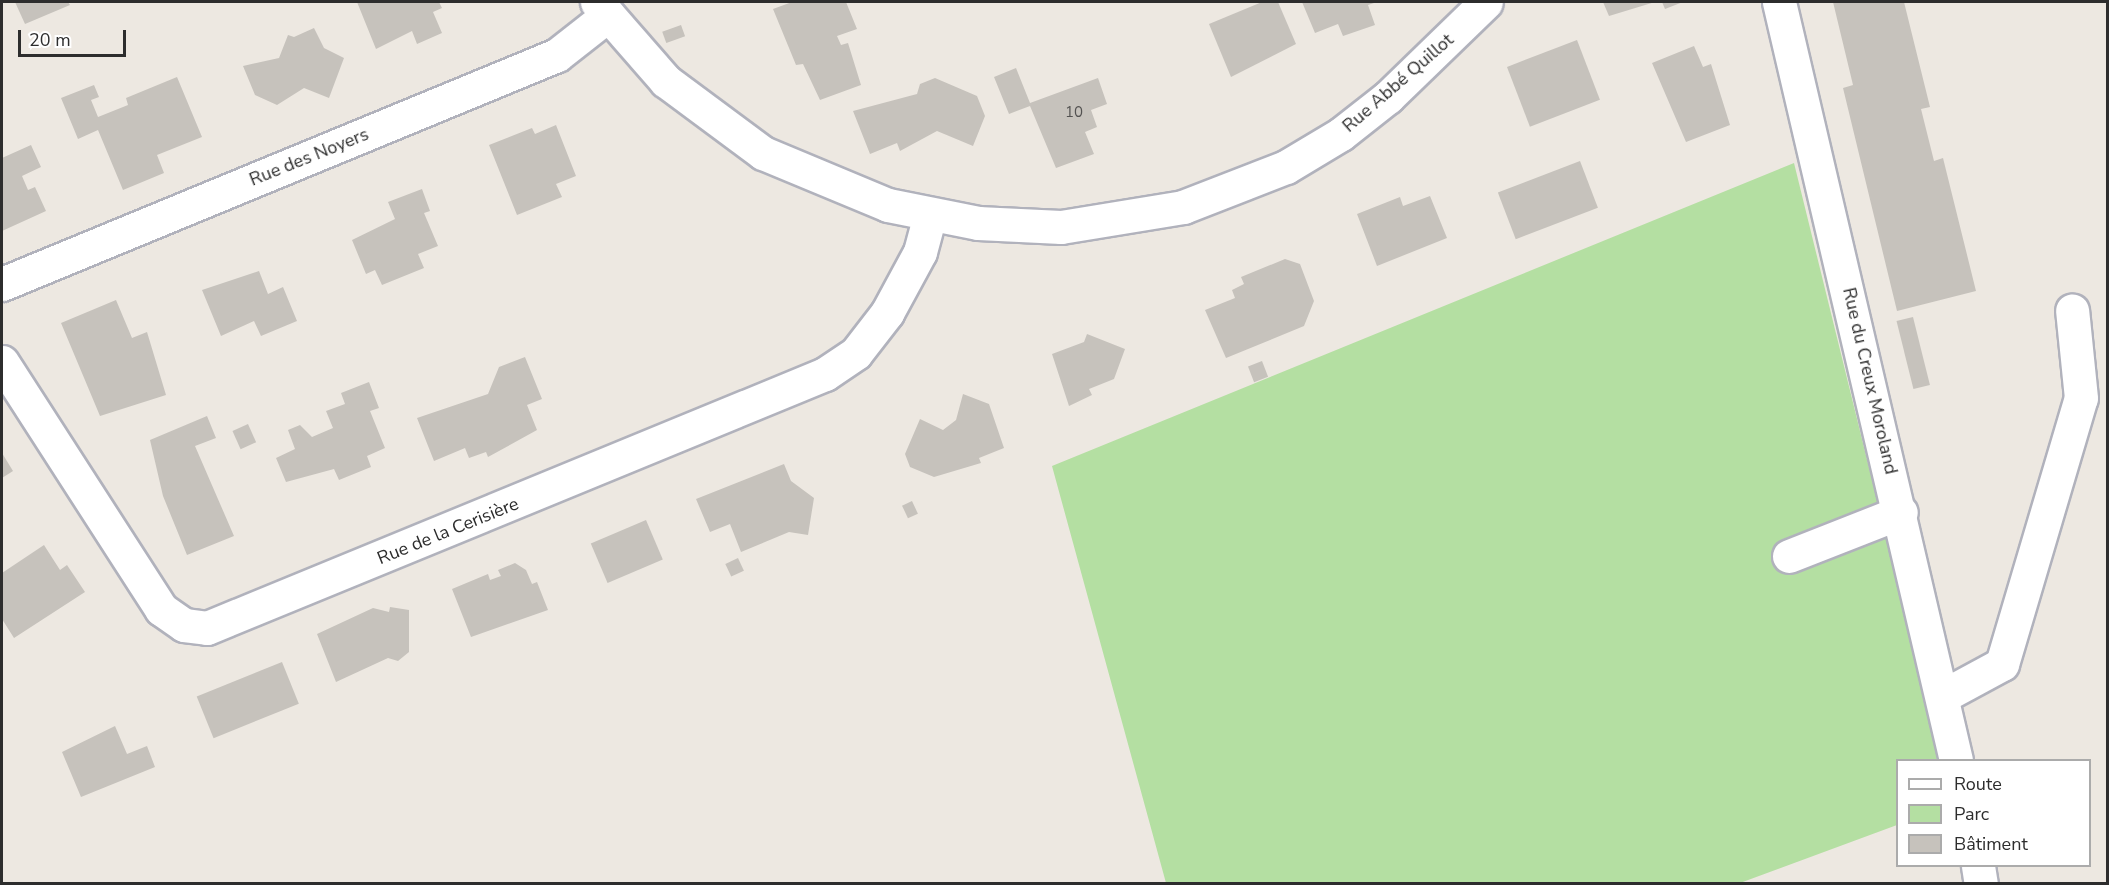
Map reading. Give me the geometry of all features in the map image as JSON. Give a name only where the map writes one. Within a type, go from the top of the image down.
[{"type":"street","name":"Rue Abbé Quillot","points":[[603,8],[666,81],[763,153],[847,191],[930,215],[978,223],[1061,227],[1139,217],[1224,194],[1286,166],[1341,134],[1388,97],[1486,2]]},
{"type":"street","name":"Rue du Creux Moroland","points":[[1779,2],[1901,512],[1956,759]]},
{"type":"street","name":"Rue des Noyers","points":[[2,284],[557,55],[603,8]]},
{"type":"street","name":"Rue de la Cerisière","points":[[2,362],[161,609],[184,625],[207,628],[825,374],[856,352],[887,313],[920,252],[930,215]]},
{"type":"street","points":[[1943,696],[2002,664],[2080,398],[2072,310]]},
{"type":"street","points":[[1789,556],[1901,512]]},
{"type":"street","points":[[1978,867],[1981,884]]},
{"type":"green space","points":[[1794,163],[1941,759],[1896,759],[1896,825],[1740,883],[1166,883],[1052,466]]},
{"type":"building","points":[[15,2],[68,2],[70,5],[25,24]]},
{"type":"building","points":[[357,2],[439,2],[442,8],[433,12],[442,33],[417,44],[412,31],[376,49]]},
{"type":"building","points":[[792,2],[846,2],[857,29],[837,36],[841,45],[848,43],[861,85],[820,100],[803,64],[796,65],[773,9]]},
{"type":"building","points":[[1262,2],[1278,2],[1296,44],[1231,77],[1209,24]]},
{"type":"building","points":[[1302,2],[1377,2],[1368,5],[1375,25],[1343,36],[1338,24],[1315,33]]},
{"type":"building","points":[[1603,2],[1655,2],[1609,16]]},
{"type":"building","points":[[1662,2],[1683,2],[1665,9]]},
{"type":"building","points":[[1833,2],[1904,2],[1930,107],[1921,109],[1934,161],[1943,158],[1976,291],[1897,311],[1843,88],[1853,85]]},
{"type":"building","points":[[681,25],[685,36],[666,43],[662,32]]},
{"type":"building","points":[[314,28],[324,48],[344,58],[329,98],[304,88],[277,105],[255,95],[243,66],[279,58],[288,35],[294,37]]},
{"type":"building","points":[[1577,40],[1600,100],[1530,127],[1507,67]]},
{"type":"building","points":[[1694,46],[1703,67],[1711,64],[1730,125],[1686,142],[1652,63]]},
{"type":"building","points":[[1016,68],[1030,103],[1098,78],[1107,104],[1091,110],[1097,127],[1085,132],[1094,154],[1056,168],[1030,106],[1009,114],[994,77]]},
{"type":"building","points":[[177,77],[202,137],[157,155],[164,173],[123,190],[98,130],[78,139],[61,98],[94,85],[99,97],[91,100],[98,117],[128,105],[126,98]]},
{"type":"building","points":[[935,78],[977,96],[985,116],[973,146],[937,131],[900,151],[897,143],[870,154],[853,111],[917,94],[920,84]]},
{"type":"building","points":[[556,125],[576,176],[556,184],[562,197],[517,215],[489,145],[532,128],[535,134]]},
{"type":"building","points":[[31,145],[41,167],[22,176],[28,190],[35,187],[46,211],[2,231],[2,158]]},
{"type":"building","points":[[1580,161],[1598,208],[1516,239],[1498,193]]},
{"type":"building","points":[[422,189],[430,211],[424,213],[438,246],[418,254],[424,268],[382,285],[375,270],[366,274],[352,240],[395,219],[388,202]]},
{"type":"building","points":[[1430,196],[1447,238],[1377,266],[1357,214],[1400,197],[1403,206]]},
{"type":"building","points":[[1285,259],[1300,264],[1314,301],[1304,326],[1226,358],[1205,310],[1235,298],[1232,290],[1244,284],[1241,277]]},
{"type":"building","points":[[259,271],[268,294],[283,287],[297,321],[261,336],[254,321],[221,336],[202,290]]},
{"type":"building","points":[[116,300],[132,338],[147,332],[166,395],[100,416],[61,323]]},
{"type":"building","points":[[1913,317],[1930,385],[1913,389],[1897,321]]},
{"type":"building","points":[[1087,334],[1125,349],[1114,379],[1089,389],[1092,395],[1069,406],[1052,354],[1084,342]]},
{"type":"building","points":[[525,357],[542,399],[527,405],[537,430],[488,457],[486,452],[469,458],[465,448],[434,461],[417,418],[488,394],[499,367]]},
{"type":"building","points":[[1262,361],[1268,377],[1254,382],[1248,366]]},
{"type":"building","points":[[369,382],[379,408],[370,411],[385,448],[367,456],[371,467],[339,480],[334,469],[286,482],[276,458],[295,449],[288,430],[300,425],[312,437],[333,428],[326,411],[345,404],[341,393]]},
{"type":"building","points":[[963,394],[989,404],[1004,448],[979,458],[981,463],[934,477],[910,467],[905,454],[920,419],[943,430],[956,420]]},
{"type":"building","points":[[207,416],[216,438],[195,446],[234,536],[187,555],[163,496],[150,440]]},
{"type":"building","points":[[248,424],[256,442],[241,449],[232,431]]},
{"type":"building","points":[[2,453],[13,471],[2,478]]},
{"type":"building","points":[[784,464],[791,481],[814,498],[808,535],[789,532],[741,552],[730,524],[710,532],[696,499]]},
{"type":"building","points":[[912,501],[918,514],[908,518],[902,506]]},
{"type":"building","points":[[646,520],[663,560],[608,583],[591,543]]},
{"type":"building","points":[[44,545],[60,570],[67,565],[85,592],[14,638],[2,619],[2,573]]},
{"type":"building","points":[[738,558],[744,571],[731,577],[725,564]]},
{"type":"building","points":[[515,563],[526,570],[532,584],[537,582],[548,610],[471,637],[452,589],[488,574],[490,580],[501,576],[498,570]]},
{"type":"building","points":[[390,607],[409,610],[409,652],[398,661],[388,658],[336,682],[317,634],[373,608],[389,612]]},
{"type":"building","points":[[282,662],[299,704],[214,738],[197,696]]},
{"type":"building","points":[[115,726],[127,754],[147,746],[155,767],[81,797],[62,752]]}]
